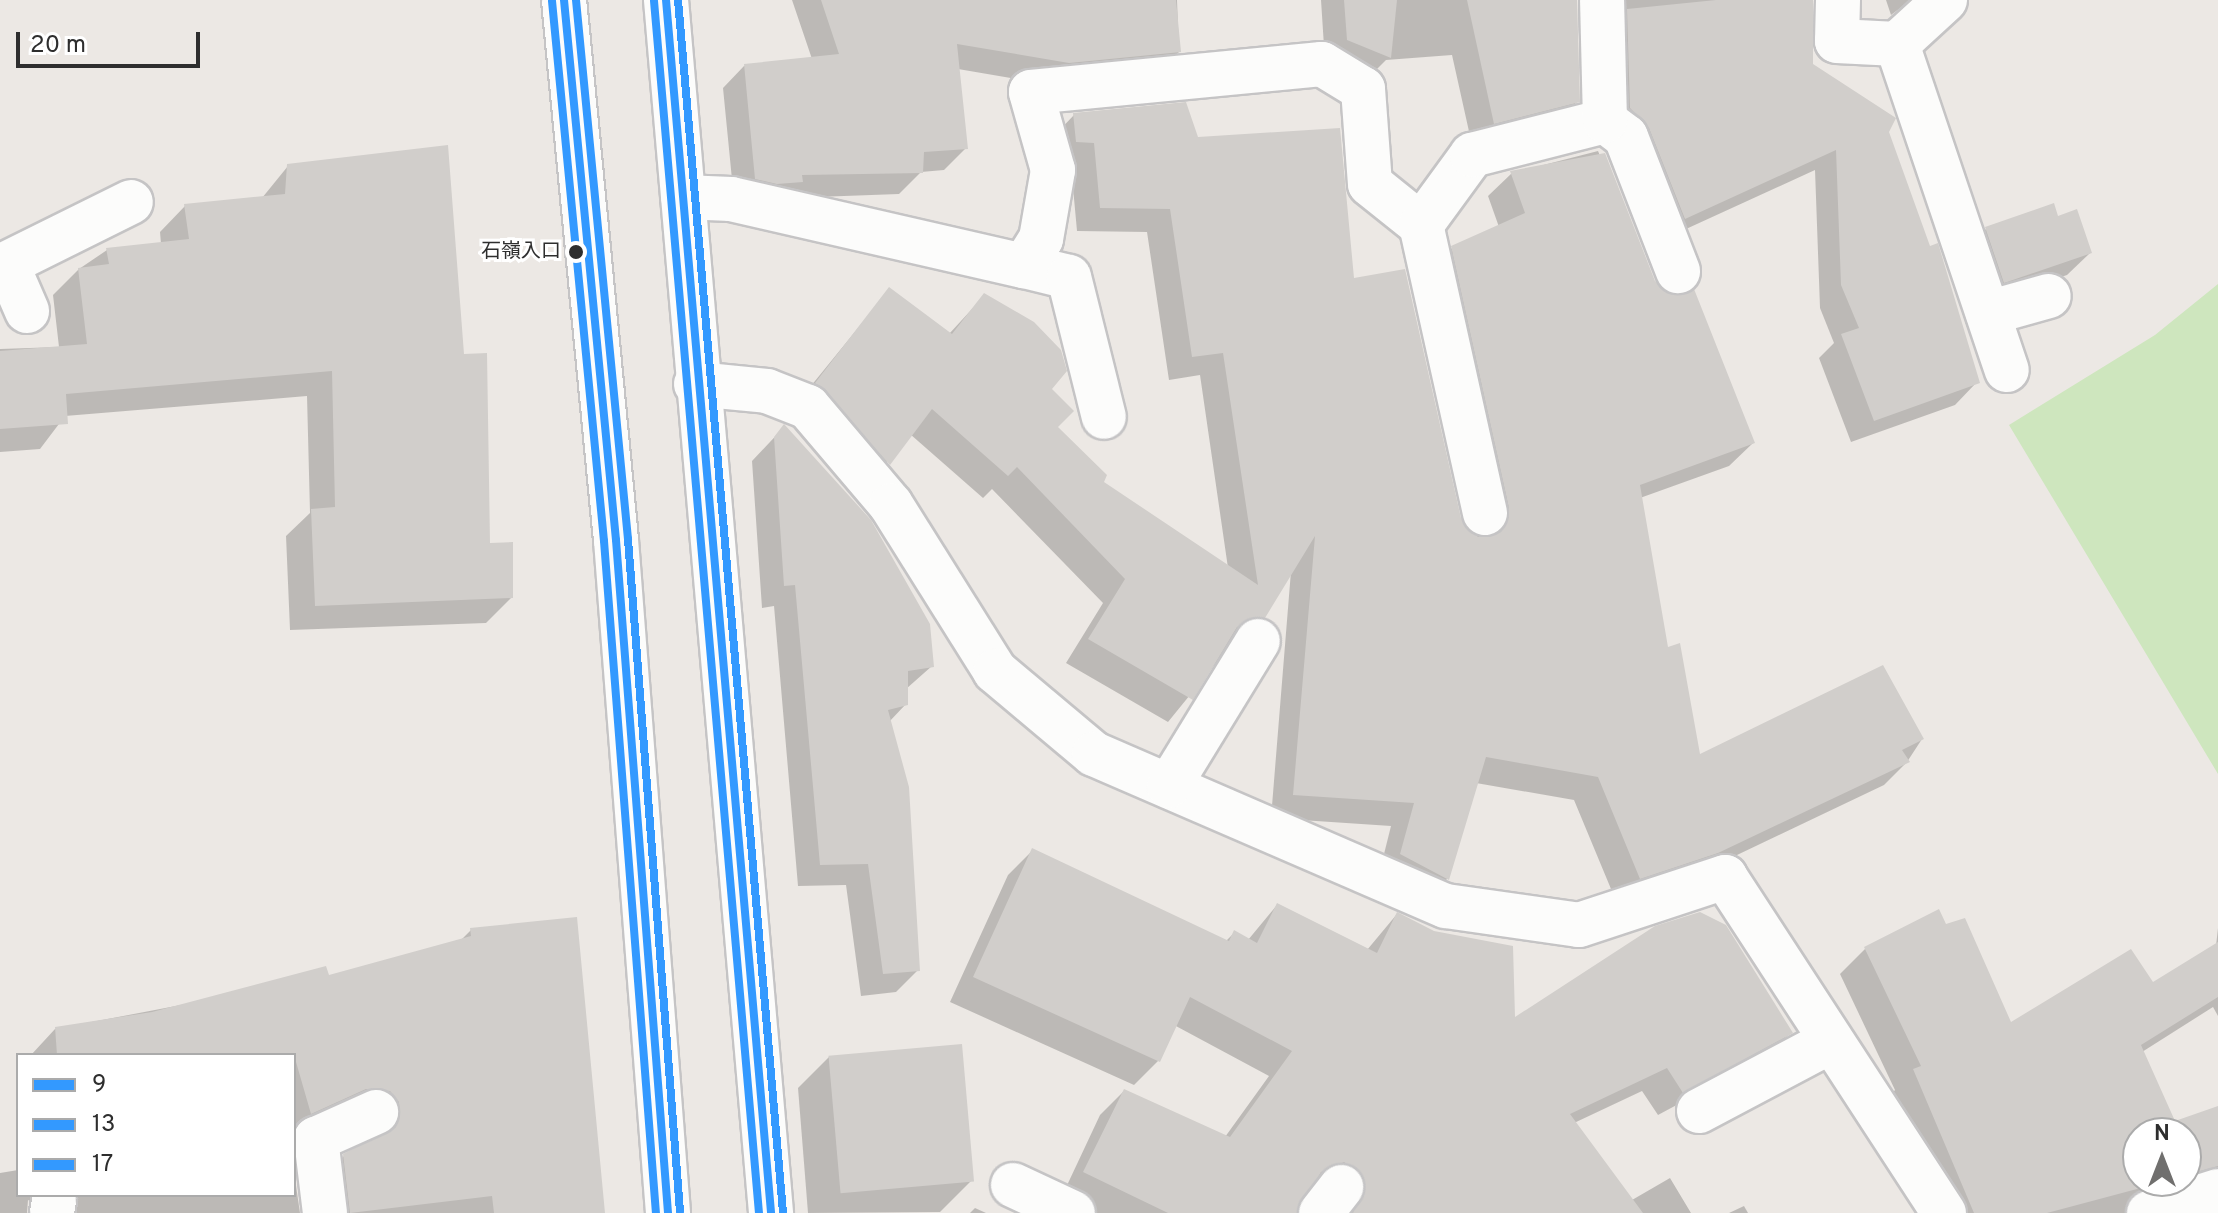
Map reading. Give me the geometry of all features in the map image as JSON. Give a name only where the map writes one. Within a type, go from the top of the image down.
[{"type":"street","points":[[564,0],[616,540],[668,1213]]},
{"type":"street","points":[[666,0],[696,384],[771,1213]]},
{"type":"street","points":[[1602,0],[1605,121]]},
{"type":"street","points":[[1838,0],[1837,41],[1897,44],[1945,0]]},
{"type":"street","points":[[1897,44],[2007,370]]},
{"type":"street","points":[[1024,266],[1041,239],[1053,170],[1031,92],[1322,64],[1363,89],[1370,184],[1421,225],[1485,513]]},
{"type":"street","points":[[1421,225],[1472,155],[1605,121]]},
{"type":"street","points":[[1605,121],[1626,137],[1678,271]]},
{"type":"street","points":[[683,197],[731,199],[1069,277],[1104,417]]},
{"type":"street","points":[[27,311],[4,267],[131,202]]},
{"type":"street","points":[[1988,313],[2049,296]]},
{"type":"street","points":[[696,384],[767,391],[808,407],[891,505],[995,671],[1094,754],[1446,906],[1579,925],[1725,877],[1944,1213]]},
{"type":"street","points":[[1169,786],[1258,641]]},
{"type":"street","points":[[1699,1111],[1831,1041]]},
{"type":"street","points":[[325,1213],[316,1139],[376,1112]]},
{"type":"street","points":[[1013,1185],[1073,1213]]},
{"type":"street","points":[[2149,1213],[2218,1191]]},
{"type":"green space","points":[[2218,284],[2218,774],[2009,425],[2155,335]]},
{"type":"building","points":[[821,0],[1176,0],[1181,52],[1069,63],[957,44],[968,149],[924,152],[923,173],[802,175],[803,182],[777,184],[755,179],[744,64],[839,54]]},
{"type":"building","points":[[1344,0],[1397,0],[1391,58],[1347,40]]},
{"type":"building","points":[[1467,0],[1577,0],[1580,102],[1494,124]]},
{"type":"building","points":[[1716,0],[1813,0],[1813,64],[1896,118],[1889,132],[1930,246],[1938,243],[1980,383],[1874,421],[1841,334],[1859,328],[1841,285],[1836,150],[1685,219],[1649,128],[1630,108],[1627,9]]},
{"type":"building","points":[[1186,102],[1198,137],[1340,128],[1354,278],[1405,269],[1461,518],[1478,537],[1501,532],[1509,508],[1451,246],[1525,213],[1510,171],[1605,153],[1655,281],[1673,295],[1694,289],[1755,443],[1640,485],[1668,647],[1680,643],[1700,754],[1883,665],[1924,739],[1902,750],[1910,762],[1718,853],[1640,879],[1598,777],[1486,757],[1449,880],[1400,854],[1414,803],[1293,795],[1315,536],[1265,618],[1237,627],[1193,700],[1088,639],[1125,579],[1017,467],[1008,476],[932,409],[890,465],[815,383],[889,287],[952,334],[984,293],[1034,322],[1061,350],[1067,371],[1052,389],[1074,411],[1058,427],[1107,475],[1104,482],[1258,585],[1223,353],[1192,357],[1170,209],[1100,208],[1094,143],[1076,142],[1073,113]]},
{"type":"building","points":[[448,145],[464,354],[487,353],[490,543],[513,542],[513,598],[315,606],[311,509],[335,507],[332,371],[66,394],[68,424],[0,429],[0,351],[87,344],[78,268],[109,264],[106,248],[189,239],[184,204],[285,194],[287,164]]},
{"type":"building","points":[[2054,203],[2058,216],[2077,209],[2092,253],[2004,283],[1985,227]]},
{"type":"building","points":[[784,424],[871,520],[930,624],[934,667],[908,671],[908,705],[888,710],[909,787],[920,971],[883,974],[868,864],[820,865],[795,585],[784,586],[774,437]]},
{"type":"building","points":[[1032,848],[1229,941],[1234,930],[1257,943],[1277,903],[1377,953],[1397,912],[1434,931],[1513,946],[1515,1017],[1655,926],[1700,912],[1726,925],[1793,1033],[1683,1093],[1667,1068],[1570,1114],[1643,1213],[1353,1213],[1364,1178],[1344,1162],[1321,1172],[1297,1213],[1168,1213],[1083,1172],[1124,1089],[1230,1137],[1292,1051],[1190,997],[1160,1062],[973,977]]},
{"type":"building","points":[[1939,909],[1946,924],[1965,918],[2011,1022],[2131,949],[2153,982],[2218,942],[2218,997],[2141,1045],[2173,1117],[2122,1117],[2122,1193],[2047,1213],[1974,1213],[1913,1069],[1921,1066],[1864,947]]},
{"type":"building","points":[[577,917],[605,1213],[494,1213],[492,1196],[350,1213],[343,1154],[396,1127],[399,1102],[390,1091],[366,1089],[311,1114],[296,1053],[57,1053],[55,1027],[152,1012],[326,966],[329,975],[471,936],[470,928]]},
{"type":"building","points":[[962,1044],[974,1181],[841,1193],[829,1056]]},
{"type":"building","points":[[2218,1106],[2218,1166],[2202,1170],[2202,1117],[2186,1117]]},
{"type":"transit line","name":"9","points":[[564,0],[616,540],[668,1213]]},
{"type":"transit line","name":"17","points":[[576,0],[628,539],[680,1212]]},
{"type":"transit line","name":"9","points":[[666,0],[771,1213]]},
{"type":"transit line","name":"17","points":[[678,0],[783,1212]]},
{"type":"transit line","name":"13","points":[[552,1],[604,541],[656,1213]]},
{"type":"transit line","name":"13","points":[[654,1],[759,1213]]},
{"type":"place","name":"石嶺入口","points":[[576,252]]}]
